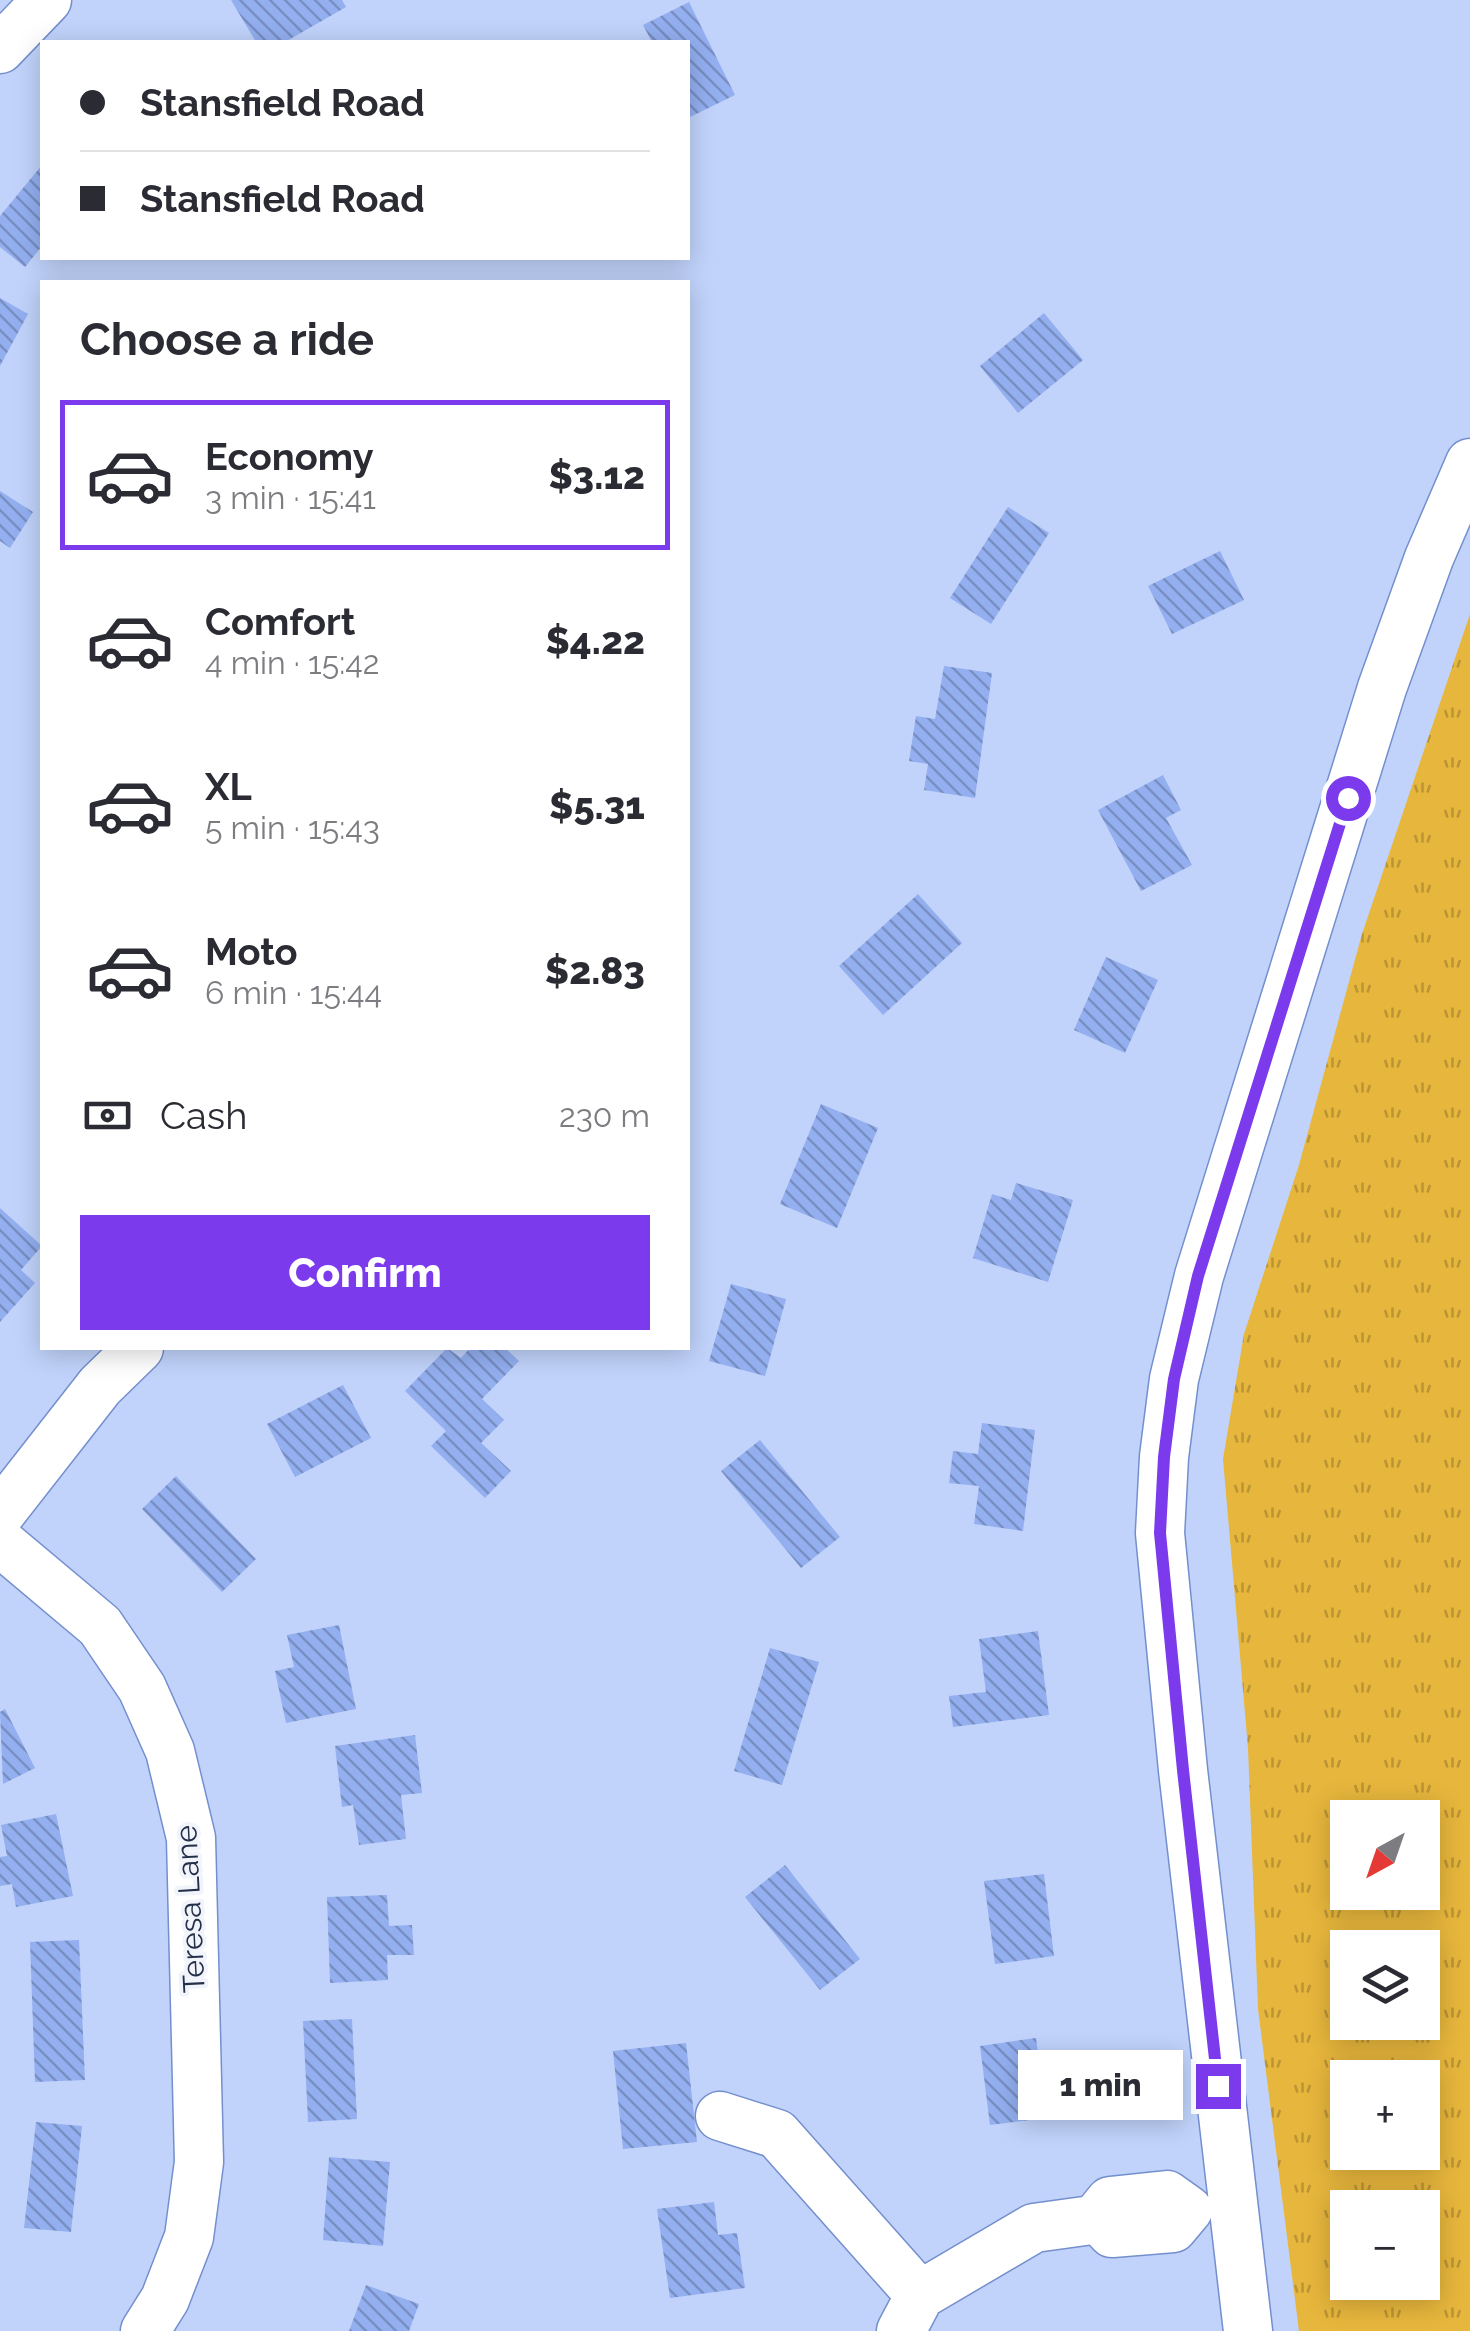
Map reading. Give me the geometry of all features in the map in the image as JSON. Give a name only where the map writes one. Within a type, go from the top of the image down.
[{"type":"street","points":[[0,49],[47,0]]},
{"type":"street","points":[[1248,2331],[1210,2207],[1183,1770],[1160,1533],[1164,1457],[1174,1379],[1198,1276],[1382,688],[1429,558],[1470,464]]},
{"type":"street","points":[[0,1514],[100,1386],[137,1350]]},
{"type":"street","name":"Teresa Lane","points":[[0,1542],[100,1626],[142,1688],[170,1750],[191,1838],[199,2162],[189,2237],[165,2298],[145,2331]]},
{"type":"street","points":[[720,2116],[777,2134],[910,2313],[1034,2228],[1098,2219],[1112,2233],[1173,2228],[1210,2207]]},
{"type":"green space","points":[[1470,614],[1470,2331],[1299,2331],[1258,2009],[1248,1748],[1223,1459],[1244,1334],[1299,1165],[1362,934]]},
{"type":"building","points":[[231,0],[342,0],[346,7],[288,40],[255,40]]},
{"type":"building","points":[[689,2],[735,95],[690,117],[690,40],[651,40],[643,25]]},
{"type":"building","points":[[40,167],[40,248],[25,267],[0,247],[0,216]]},
{"type":"building","points":[[0,298],[28,314],[0,366]]},
{"type":"building","points":[[1044,313],[1083,360],[1018,413],[980,366]]},
{"type":"building","points":[[0,491],[33,512],[10,548],[0,541]]},
{"type":"building","points":[[1008,507],[1049,533],[991,624],[950,598]]},
{"type":"building","points":[[1220,551],[1244,600],[1172,634],[1148,586]]},
{"type":"building","points":[[944,666],[992,673],[975,798],[924,790],[928,764],[909,761],[916,716],[935,719]]},
{"type":"building","points":[[1163,775],[1181,810],[1166,818],[1192,865],[1141,891],[1098,810]]},
{"type":"building","points":[[918,894],[962,943],[883,1015],[839,966]]},
{"type":"building","points":[[1106,957],[1158,980],[1125,1053],[1074,1030]]},
{"type":"building","points":[[821,1104],[878,1128],[837,1228],[780,1204]]},
{"type":"building","points":[[1016,1183],[1073,1200],[1048,1282],[973,1258],[992,1194],[1011,1200]]},
{"type":"building","points":[[0,1208],[40,1248],[21,1270],[35,1283],[0,1322]]},
{"type":"building","points":[[731,1284],[786,1299],[765,1376],[709,1361]]},
{"type":"building","points":[[445,1350],[461,1358],[468,1350],[507,1350],[519,1361],[482,1399],[504,1420],[481,1443],[511,1471],[485,1498],[431,1446],[446,1431],[405,1391]]},
{"type":"building","points":[[343,1385],[371,1438],[295,1477],[267,1424]]},
{"type":"building","points":[[982,1423],[1035,1430],[1023,1531],[974,1524],[979,1486],[949,1483],[953,1451],[978,1454]]},
{"type":"building","points":[[760,1440],[840,1537],[801,1568],[721,1471]]},
{"type":"building","points":[[176,1476],[256,1559],[222,1592],[142,1509]]},
{"type":"building","points":[[339,1625],[356,1709],[286,1723],[275,1671],[294,1667],[287,1635]]},
{"type":"building","points":[[1038,1631],[1049,1715],[953,1727],[949,1696],[986,1692],[979,1639]]},
{"type":"building","points":[[770,1648],[819,1662],[782,1785],[734,1771]]},
{"type":"building","points":[[5,1709],[35,1768],[3,1784],[0,1712]]},
{"type":"building","points":[[415,1735],[422,1793],[401,1795],[406,1839],[359,1845],[353,1805],[342,1807],[335,1746]]},
{"type":"building","points":[[56,1814],[73,1896],[16,1907],[12,1884],[0,1886],[0,1857],[7,1856],[1,1825]]},
{"type":"building","points":[[785,1865],[860,1959],[820,1990],[745,1897]]},
{"type":"building","points":[[1044,1874],[1054,1956],[995,1964],[984,1881]]},
{"type":"building","points":[[387,1895],[389,1926],[412,1925],[414,1955],[387,1955],[388,1980],[330,1983],[327,1897]]},
{"type":"building","points":[[79,1940],[85,2080],[35,2082],[30,1942]]},
{"type":"building","points":[[352,2019],[357,2119],[308,2122],[303,2021]]},
{"type":"building","points":[[1036,2038],[1046,2118],[990,2125],[980,2046]]},
{"type":"building","points":[[686,2043],[697,2142],[623,2149],[613,2051]]},
{"type":"building","points":[[36,2122],[82,2126],[71,2232],[24,2228]]},
{"type":"building","points":[[329,2157],[390,2162],[383,2246],[323,2240]]},
{"type":"building","points":[[714,2202],[718,2235],[737,2233],[745,2288],[670,2298],[657,2209]]},
{"type":"building","points":[[366,2285],[419,2304],[409,2331],[349,2331]]},
{"type":"route","points":[[1218,2086],[1160,1533],[1164,1457],[1174,1379],[1198,1276],[1348,798]]}]
